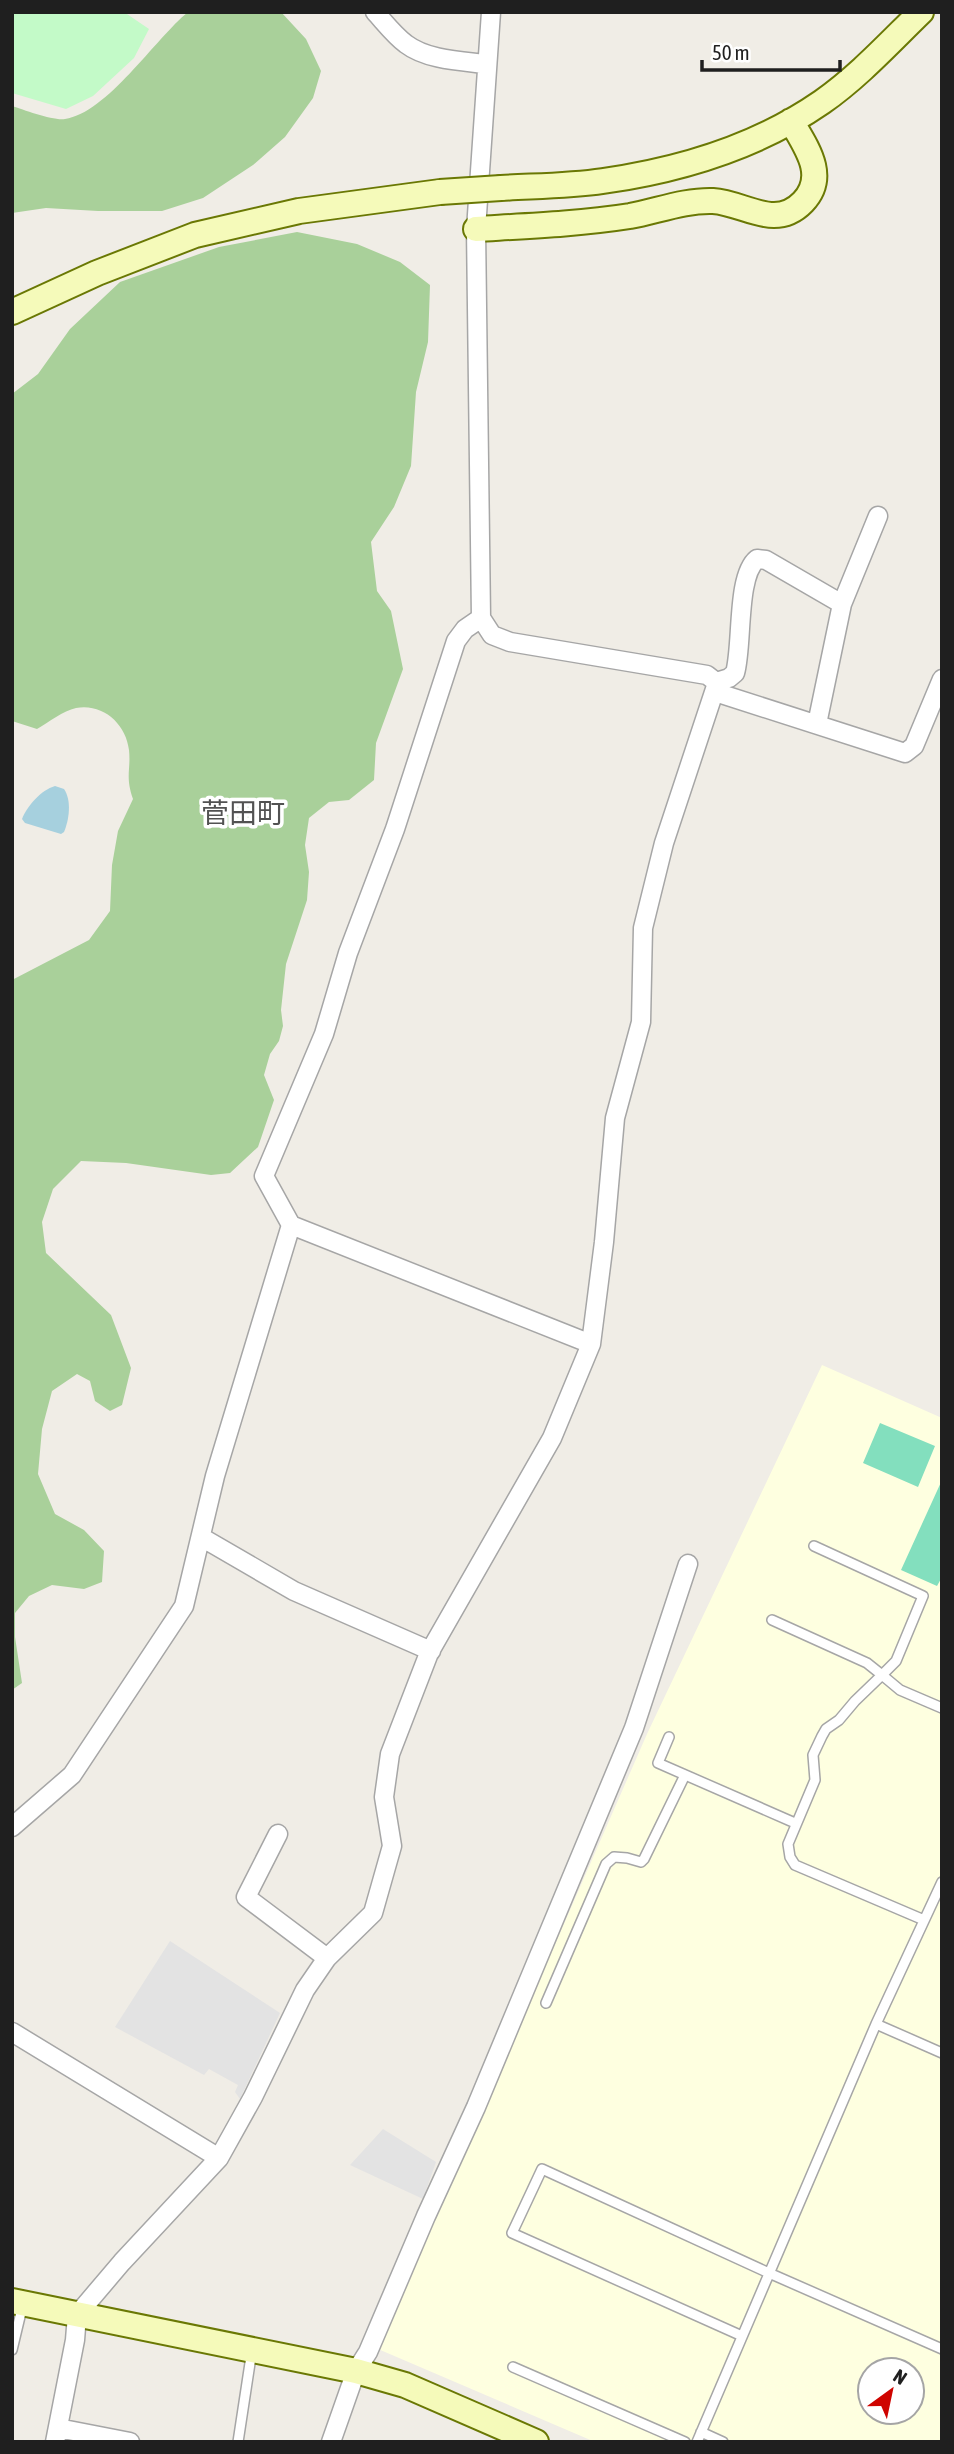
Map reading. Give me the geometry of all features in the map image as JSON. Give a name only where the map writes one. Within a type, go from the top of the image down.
[{"type":"street","points":[[375,12],[406,44],[419,52],[486,64]]},
{"type":"street","points":[[491,12],[476,229],[481,618],[492,635],[510,642],[708,675],[715,687],[902,753],[909,752],[914,746],[942,678]]},
{"type":"street","points":[[12,312],[97,273],[195,235],[299,211],[440,192],[601,181],[681,167],[739,147],[822,102],[853,78],[922,12]]},
{"type":"street","points":[[476,229],[553,225],[712,201],[765,216],[789,213],[812,191],[815,172],[809,152],[791,121]]},
{"type":"street","points":[[817,724],[842,604],[878,516]]},
{"type":"street","points":[[130,2442],[57,2435],[75,2340],[77,2315],[122,2262],[219,2158],[253,2097],[306,1990],[327,1958],[373,1913],[392,1846],[384,1797],[390,1754],[431,1651],[552,1438],[591,1343],[604,1242],[615,1118],[641,1022],[643,928],[664,843],[715,687],[733,676],[737,667],[745,586],[753,561],[766,560],[842,604]]},
{"type":"street","points":[[481,618],[456,641],[395,829],[348,953],[324,1034],[264,1176],[291,1225],[591,1343]]},
{"type":"street","points":[[12,1827],[72,1775],[184,1606],[215,1476],[291,1225]]},
{"type":"street","points":[[201,1537],[294,1591],[431,1651]]},
{"type":"street","points":[[331,2442],[356,2371],[368,2352],[476,2107],[634,1728],[688,1564]]},
{"type":"street","points":[[278,1834],[246,1897],[327,1958]]},
{"type":"street","points":[[12,2032],[219,2158]]},
{"type":"street","points":[[17,2302],[356,2371],[405,2385],[536,2442]]},
{"type":"lane","points":[[814,1546],[923,1596],[895,1661],[822,1736],[813,1755],[815,1780],[788,1844],[790,1857],[795,1865],[924,1920]]},
{"type":"lane","points":[[772,1620],[867,1663],[900,1690],[942,1708]]},
{"type":"lane","points":[[669,1737],[658,1763],[795,1823]]},
{"type":"lane","points":[[546,2003],[606,1864],[614,1857],[640,1862],[644,1859],[685,1775]]},
{"type":"lane","points":[[723,2442],[699,2437],[876,2024],[942,1882]]},
{"type":"lane","points":[[876,2024],[942,2053]]},
{"type":"lane","points":[[742,2336],[512,2233],[542,2169],[942,2349]]},
{"type":"lane","points":[[12,2350],[17,2302]]},
{"type":"lane","points":[[238,2442],[252,2350]]},
{"type":"lane","points":[[513,2367],[685,2442]]},
{"type":"shaded area","points":[[822,1365],[942,1418],[942,2442],[595,2442],[378,2349],[647,1734]]},
{"type":"shaded area","points":[[170,1941],[280,2013],[240,2099],[235,2092],[238,2085],[209,2069],[204,2075],[115,2027]]},
{"type":"shaded area","points":[[383,2129],[436,2162],[423,2199],[350,2165]]},
{"type":"green space","points":[[12,12],[124,12],[149,29],[134,58],[93,96],[66,109],[12,93]]},
{"type":"green space","points":[[188,12],[281,12],[306,39],[321,71],[313,98],[285,137],[253,165],[203,198],[162,211],[46,208],[12,213],[12,106],[60,119],[81,114],[114,90]]},
{"type":"green space","points":[[297,232],[357,244],[400,262],[430,285],[428,342],[416,392],[411,466],[394,507],[371,542],[377,591],[391,611],[403,669],[376,743],[374,780],[349,800],[329,802],[309,818],[305,845],[309,872],[307,900],[286,964],[281,1010],[283,1026],[264,1075],[274,1100],[258,1147],[230,1173],[211,1175],[126,1163],[81,1161],[53,1189],[42,1222],[46,1253],[111,1315],[131,1368],[122,1405],[110,1411],[95,1401],[90,1381],[77,1374],[52,1391],[42,1429],[38,1474],[55,1514],[84,1530],[104,1551],[102,1582],[84,1589],[52,1585],[29,1596],[15,1613],[15,1637],[22,1683],[12,1690],[12,980],[89,940],[110,911],[112,865],[118,831],[133,799],[129,784],[127,741],[112,717],[86,707],[61,714],[37,729],[12,721],[12,394],[38,374],[70,329],[120,282],[219,247]]},
{"type":"green space","points":[[880,1423],[935,1446],[918,1487],[863,1463]]},
{"type":"green space","points":[[942,1480],[942,1577],[937,1586],[901,1570]]},
{"type":"water","points":[[55,786],[64,789],[69,805],[67,822],[61,834],[25,823],[22,819],[35,799]]},
{"type":"district","name":"菅田町","points":[[243,813]]}]
